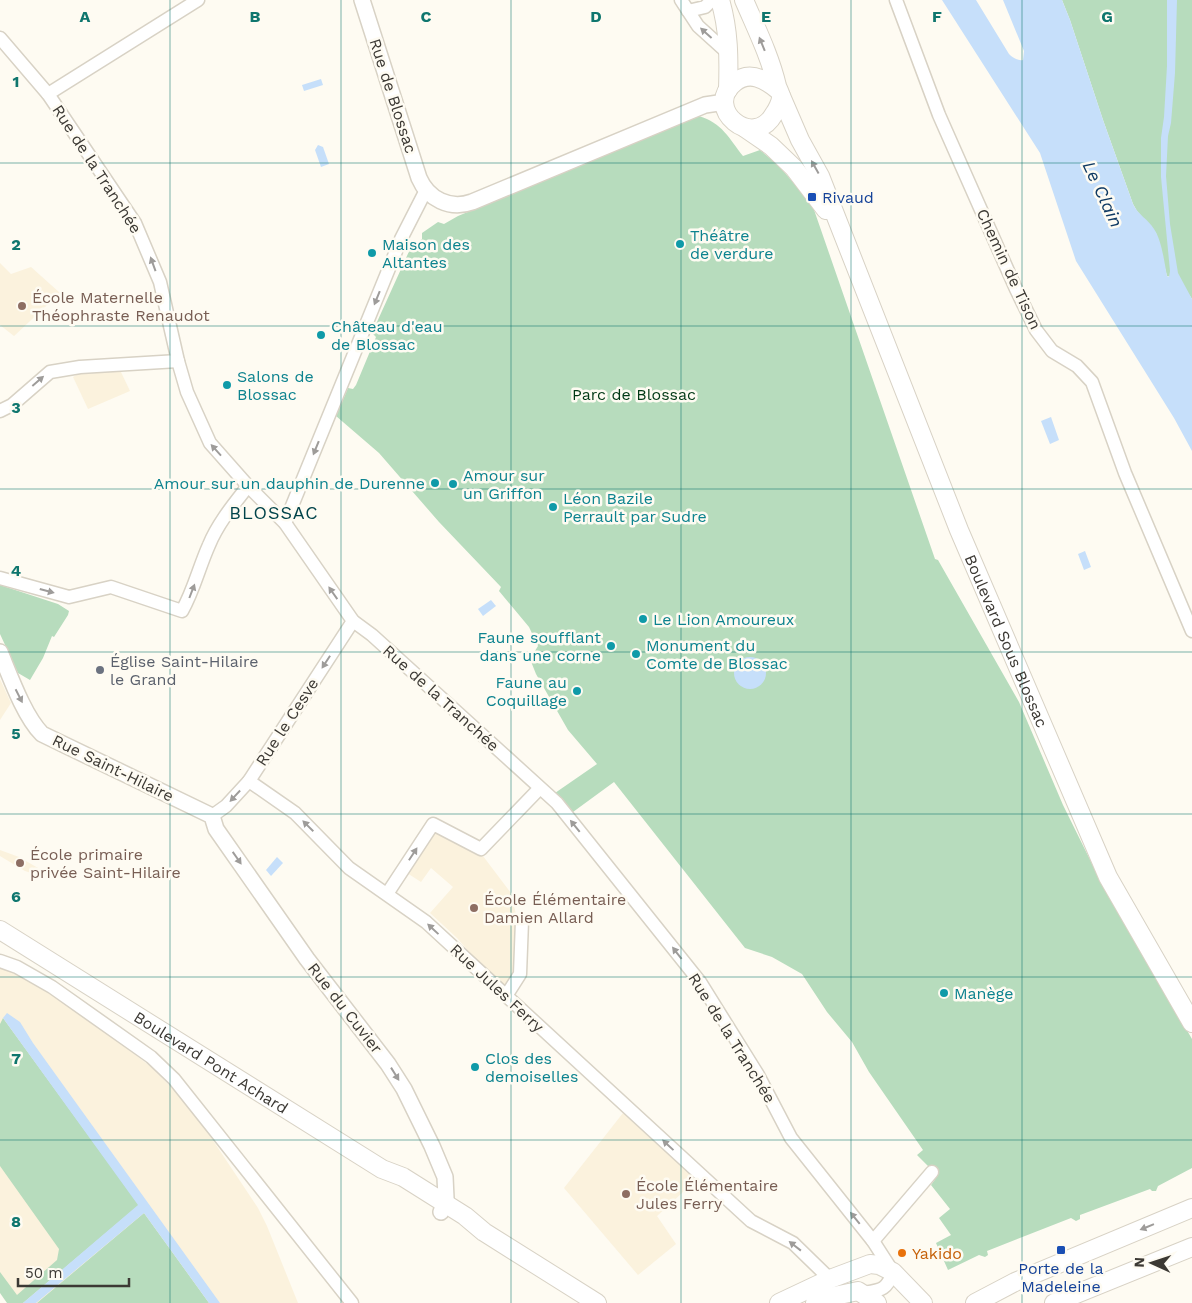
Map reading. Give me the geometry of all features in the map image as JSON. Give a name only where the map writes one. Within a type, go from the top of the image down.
[{"type":"main road","points":[[720,0],[725,16],[729,54],[726,96]]},
{"type":"main road","name":"Boulevard Sous Blossac","points":[[744,0],[800,140],[820,176],[959,530],[1108,877],[1192,1023]]},
{"type":"main road","points":[[729,54],[747,76]]},
{"type":"main road","points":[[726,96],[738,80],[747,76],[760,78],[780,93],[774,114],[769,121],[758,128],[745,128]]},
{"type":"main road","name":"Boulevard Sous Blossac","points":[[726,96],[726,110],[730,119],[776,150],[794,168],[821,202],[846,245]]},
{"type":"main road","name":"Boulevard Pont Achard","points":[[0,930],[382,1169],[398,1185],[443,1207],[461,1225],[484,1232],[592,1301]]},
{"type":"main road","name":"Boulevard Pont Achard","points":[[0,941],[41,955]]},
{"type":"main road","points":[[975,1303],[1192,1208]]},
{"type":"main road","points":[[1054,1303],[1192,1247]]},
{"type":"main road","points":[[779,1303],[830,1279],[870,1264],[879,1265],[893,1272],[923,1303]]},
{"type":"main road","points":[[815,1303],[825,1298],[858,1291],[870,1298]]},
{"type":"street","points":[[48,94],[198,0]]},
{"type":"street","name":"Rue de Blossac","points":[[362,0],[417,173],[426,190]]},
{"type":"street","points":[[684,5],[705,7],[712,0]]},
{"type":"street","name":"Chemin de Tison","points":[[896,0],[939,115],[1036,330],[1052,351],[1077,366],[1092,382],[1122,464],[1192,631]]},
{"type":"street","points":[[684,5],[703,30],[729,54]]},
{"type":"street","name":"Rue de la Tranchée","points":[[0,38],[48,94],[135,222],[160,282],[187,392],[210,443],[248,486],[286,523],[353,621],[372,635],[539,789],[557,803],[700,982],[758,1075],[791,1138],[873,1241],[893,1272]]},
{"type":"street","points":[[286,523],[401,239],[426,190],[436,199],[445,203],[468,203],[726,96]]},
{"type":"street","points":[[0,411],[12,405],[50,372],[178,361]]},
{"type":"street","points":[[0,578],[69,597],[110,587],[182,611],[191,595],[210,543],[219,526],[248,486]]},
{"type":"street","name":"Rue le Cesve","points":[[212,816],[226,806],[248,781],[353,621]]},
{"type":"street","name":"Rue Saint-Hilaire","points":[[0,652],[16,689],[36,728],[42,734],[212,816]]},
{"type":"street","name":"Rue Jules Ferry","points":[[248,781],[295,813],[349,868],[426,922],[751,1221],[793,1243],[830,1279]]},
{"type":"street","points":[[386,894],[433,824],[481,849],[539,789]]},
{"type":"street","name":"Rue du Cuvier","points":[[212,816],[216,829],[302,951],[388,1064],[404,1089],[445,1177],[447,1192],[443,1207]]},
{"type":"street","points":[[506,996],[520,974],[522,921]]},
{"type":"street","points":[[0,961],[17,967],[52,987],[164,1068],[352,1303]]},
{"type":"street","points":[[873,1241],[932,1172]]},
{"type":"street","points":[[870,1298],[887,1286],[893,1272]]},
{"type":"shaded area","name":"École Maternelle Théophraste Renaudot","points":[[0,263],[11,274],[31,267],[60,293],[14,336],[0,325]]},
{"type":"shaded area","points":[[120,370],[130,391],[88,409],[73,377],[84,371]]},
{"type":"shaded area","points":[[0,679],[11,703],[0,720]]},
{"type":"shaded area","name":"École Élémentaire Damien Allard","points":[[440,833],[483,856],[511,893],[516,914],[517,931],[515,973],[505,986],[482,967],[457,938],[430,913],[453,887],[431,868],[421,882],[407,873],[433,834]]},
{"type":"shaded area","name":"École primaire privée Saint-Hilaire","points":[[0,850],[19,857],[38,868],[34,874],[25,871],[0,856]]},
{"type":"shaded area","points":[[0,967],[31,981],[91,1021],[150,1066],[190,1106],[258,1208],[298,1303],[15,1303],[0,1284]]},
{"type":"shaded area","name":"École Élémentaire Jules Ferry","points":[[623,1113],[694,1178],[682,1193],[657,1216],[676,1244],[638,1275],[564,1188]]},
{"type":"green space","points":[[1062,0],[1192,0],[1192,299],[1179,279],[1167,276],[1156,233],[1133,204]]},
{"type":"green space","name":"Parc de Blossac","points":[[699,116],[719,127],[743,156],[760,150],[778,165],[812,204],[935,559],[938,560],[1019,702],[1063,805],[1102,884],[1192,1039],[1192,1168],[1158,1186],[1156,1191],[1150,1189],[1080,1215],[1080,1219],[1076,1221],[1071,1218],[987,1251],[988,1255],[985,1257],[979,1255],[948,1270],[936,1243],[951,1235],[939,1218],[950,1209],[931,1185],[936,1178],[917,1155],[923,1150],[869,1072],[852,1042],[827,1012],[802,974],[772,957],[745,948],[614,782],[573,812],[555,793],[597,764],[568,730],[536,674],[530,659],[538,646],[529,627],[499,591],[501,587],[439,522],[379,453],[336,416],[348,388],[353,389],[356,385],[376,337],[372,333],[411,247],[422,239],[422,233],[438,222],[444,224],[458,216]]},
{"type":"green space","points":[[0,585],[58,604],[69,611],[54,637],[52,636],[43,658],[30,680],[18,673],[0,634]]},
{"type":"green space","points":[[3,1018],[139,1205],[23,1303],[7,1303],[0,1293],[0,1272],[17,1295],[57,1260],[59,1249],[0,1166],[0,1024]]},
{"type":"green space","points":[[144,1213],[209,1303],[37,1303]]},
{"type":"water","name":"Le Clain","points":[[942,0],[976,0],[1009,54],[1016,59],[1023,60],[1024,51],[1003,0],[1062,0],[1133,204],[1157,234],[1167,276],[1169,277],[1161,177],[1161,138],[1167,66],[1167,0],[1177,0],[1175,73],[1166,176],[1170,224],[1178,273],[1192,299],[1192,451],[1174,418],[1076,261],[1040,153]]},
{"type":"water","points":[[321,79],[323,85],[304,91],[302,85]]},
{"type":"water","points":[[318,145],[323,147],[329,164],[321,167],[315,150]]},
{"type":"water","points":[[1051,417],[1059,440],[1050,444],[1041,421]]},
{"type":"water","points":[[1085,551],[1091,567],[1084,570],[1078,554]]},
{"type":"water","points":[[491,600],[496,606],[483,616],[478,609]]},
{"type":"water","points":[[750,657],[762,661],[766,673],[762,685],[750,689],[738,685],[734,673],[738,661]]},
{"type":"water","points":[[277,857],[283,863],[271,876],[266,870]]},
{"type":"water","points":[[7,1013],[20,1022],[33,1043],[220,1303],[209,1303],[144,1213],[36,1303],[23,1303],[138,1205],[3,1018]]},
{"type":"place","name":"Rivaud","points":[[812,197]]},
{"type":"place","name":"Théâtre de verdure","points":[[680,244]]},
{"type":"place","name":"Maison des Altantes","points":[[372,253]]},
{"type":"place","name":"École Maternelle Théophraste Renaudot","points":[[22,306]]},
{"type":"place","name":"Château d'eau de Blossac","points":[[321,335]]},
{"type":"place","name":"Salons de Blossac","points":[[227,385]]},
{"type":"place","name":"Amour sur un dauphin de Durenne","points":[[435,483]]},
{"type":"place","name":"Amour sur un Griffon","points":[[453,484]]},
{"type":"place","name":"Léon Bazile Perrault par Sudre","points":[[553,507]]},
{"type":"place","name":"Le Lion Amoureux","points":[[643,619]]},
{"type":"place","name":"Faune soufflant dans une corne","points":[[611,646]]},
{"type":"place","name":"Monument du Comte de Blossac","points":[[636,654]]},
{"type":"place","name":"Église Saint-Hilaire le Grand","points":[[100,670]]},
{"type":"place","name":"Faune au Coquillage","points":[[577,691]]},
{"type":"place","name":"École primaire privée Saint-Hilaire","points":[[20,863]]},
{"type":"place","name":"École Élémentaire Damien Allard","points":[[474,908]]},
{"type":"place","name":"Manège","points":[[944,993]]},
{"type":"place","name":"Clos des demoiselles","points":[[475,1067]]},
{"type":"place","name":"École Élémentaire Jules Ferry","points":[[626,1194]]},
{"type":"place","name":"Porte de la Madeleine","points":[[1061,1250]]},
{"type":"place","name":"Yakido","points":[[902,1253]]},
{"type":"district","name":"BLOSSAC","points":[[274,512]]}]
